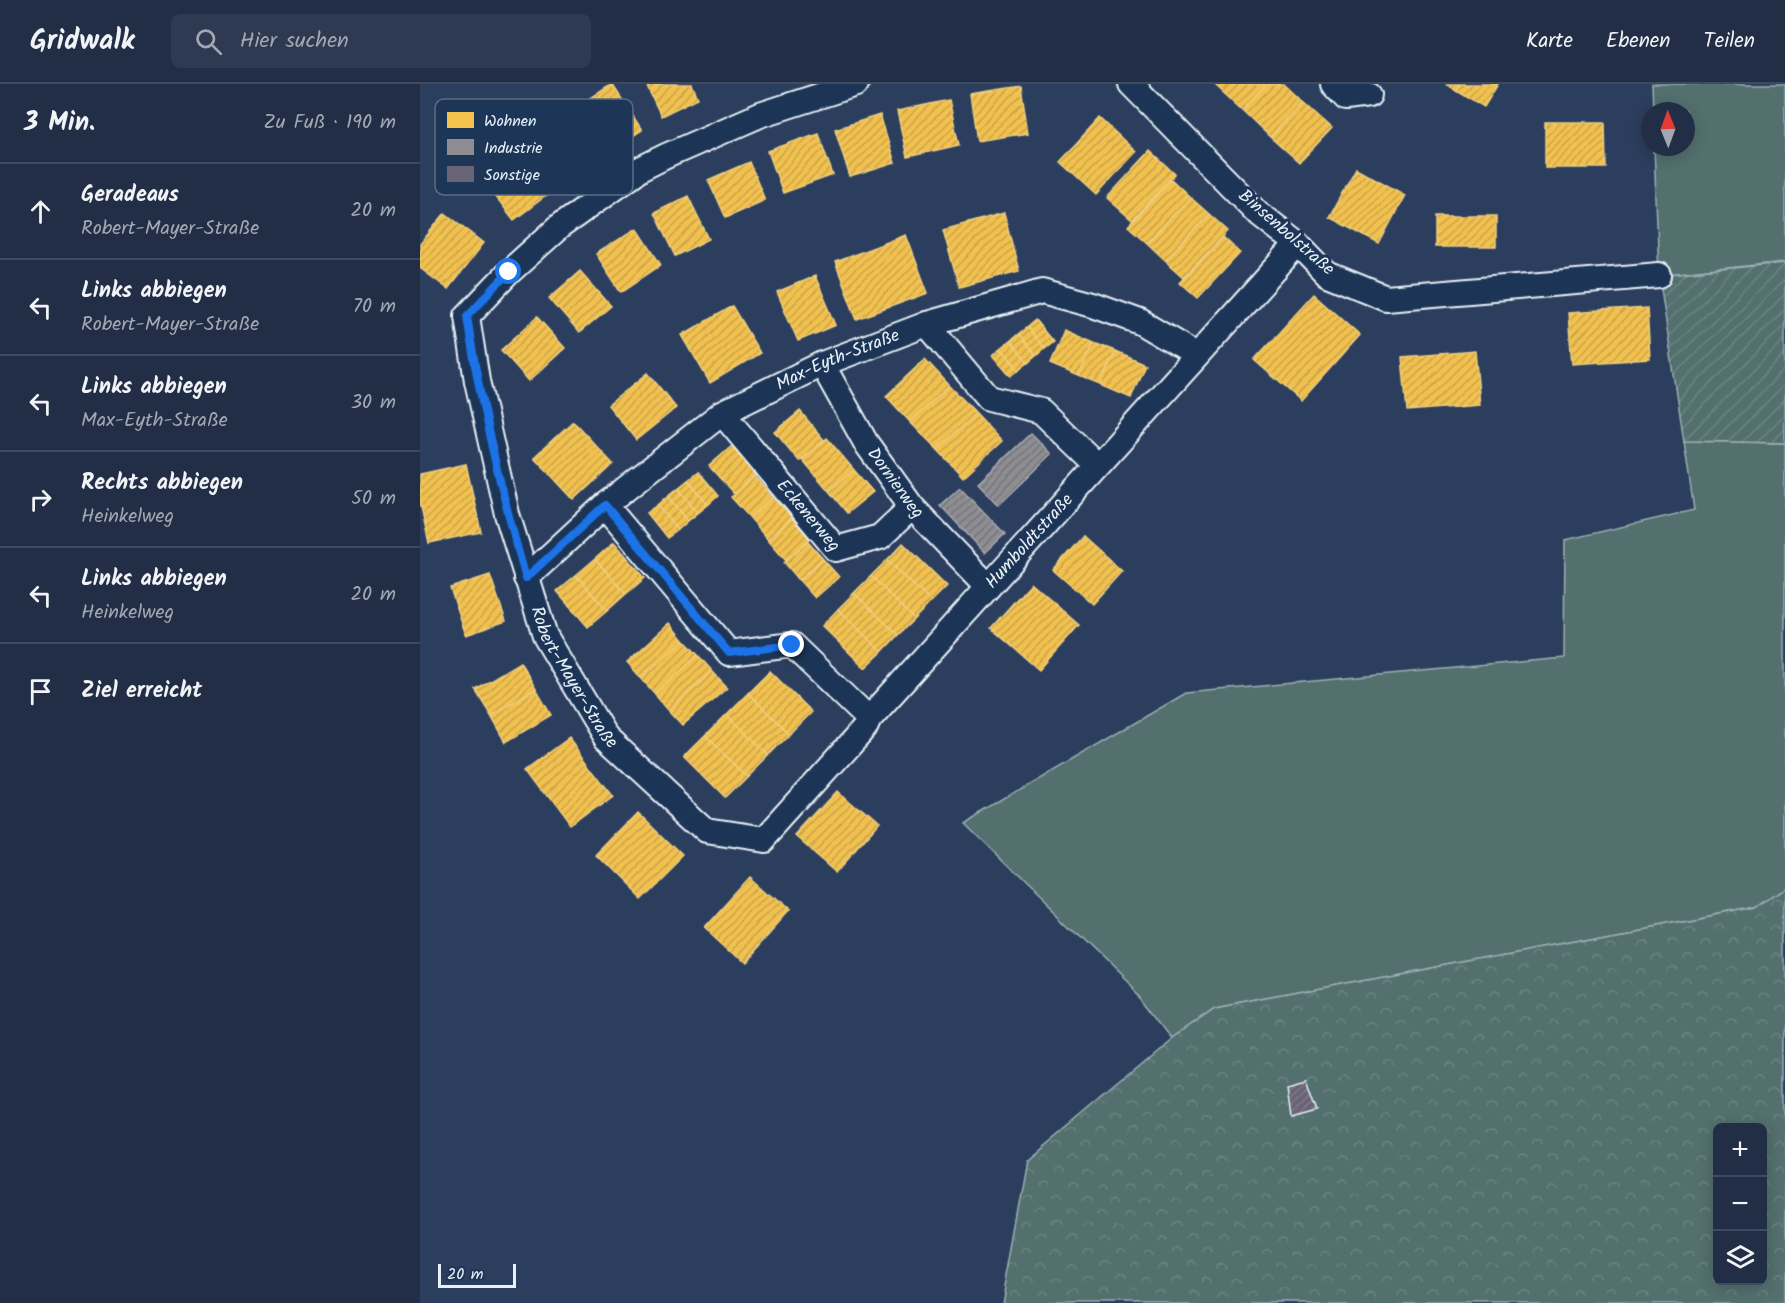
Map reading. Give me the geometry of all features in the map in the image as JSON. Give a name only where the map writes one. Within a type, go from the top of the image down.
[{"type":"street","name":"Robert-Mayer-Straße","points":[[633,175],[666,156],[760,115],[856,84]]},
{"type":"street","name":"Binsenbolstraße","points":[[1131,84],[1257,212],[1298,244],[1327,274],[1386,298],[1659,275]]},
{"type":"street","points":[[1333,84],[1346,98],[1369,94]]},
{"type":"street","name":"Robert-Mayer-Straße","points":[[604,195],[559,227],[509,272],[467,316],[477,381],[507,513],[544,636],[606,738],[706,831],[764,840]]},
{"type":"street","name":"Humboldtstraße","points":[[764,840],[988,586],[1298,244]]},
{"type":"street","name":"Max-Eyth-Straße","points":[[526,578],[605,505],[722,412],[822,364],[927,324],[1042,291],[1093,304],[1140,322],[1196,356]]},
{"type":"street","points":[[927,324],[989,398],[1041,411],[1097,465]]},
{"type":"street","name":"Dornierweg","points":[[822,364],[866,443],[912,507],[988,586]]},
{"type":"street","name":"Eckenerweg","points":[[722,412],[836,549],[880,537],[912,507]]},
{"type":"street","points":[[605,505],[729,653],[792,645],[869,719]]},
{"type":"green space","points":[[1652,84],[1785,84],[1785,262],[1659,275],[1654,156],[1695,156],[1695,102],[1653,102]]},
{"type":"green space","points":[[1785,263],[1785,443],[1684,441],[1659,275]]},
{"type":"green space","points":[[1684,441],[1785,443],[1785,887],[1757,907],[1214,1009],[1172,1038],[1140,996],[963,823],[1186,693],[1564,658],[1565,540],[1694,510]]},
{"type":"green space","points":[[1785,887],[1785,1303],[1001,1303],[1027,1160],[1172,1038],[1214,1009],[1757,907]]},
{"type":"building: Wohnen","points":[[612,84],[622,99],[589,99]]},
{"type":"building: Wohnen","points":[[646,84],[692,84],[698,98],[661,116]]},
{"type":"building: Wohnen","points":[[1214,84],[1266,84],[1242,110]]},
{"type":"building: Wohnen","points":[[1266,84],[1284,84],[1303,102],[1270,137],[1242,110]]},
{"type":"building: Wohnen","points":[[1447,84],[1460,84],[1456,90]]},
{"type":"building: Wohnen","points":[[1460,84],[1498,84],[1484,107],[1456,90]]},
{"type":"building: Wohnen","points":[[1021,86],[1028,133],[977,141],[970,94]]},
{"type":"building: Wohnen","points":[[949,100],[959,145],[907,157],[897,111]]},
{"type":"building: Wohnen","points":[[1303,102],[1332,128],[1299,163],[1270,137]]},
{"type":"building: Wohnen","points":[[880,115],[895,163],[850,177],[835,129]]},
{"type":"building: Wohnen","points":[[633,116],[642,130],[633,136]]},
{"type":"building: Wohnen","points":[[1100,118],[1136,152],[1096,195],[1060,162]]},
{"type":"building: Wohnen","points":[[1545,122],[1605,122],[1606,168],[1545,168]]},
{"type":"building: Wohnen","points":[[818,133],[833,175],[783,193],[768,151]]},
{"type":"building: Wohnen","points":[[1150,151],[1175,174],[1132,220],[1107,198]]},
{"type":"building: Wohnen","points":[[749,162],[765,200],[725,218],[708,180]]},
{"type":"building: Wohnen","points":[[1356,168],[1405,195],[1379,244],[1329,217]]},
{"type":"building: Wohnen","points":[[1171,179],[1190,197],[1147,243],[1128,226]]},
{"type":"building: Wohnen","points":[[494,195],[547,195],[514,220]]},
{"type":"building: Wohnen","points":[[688,196],[709,239],[675,256],[654,213]]},
{"type":"building: Wohnen","points":[[1190,197],[1209,214],[1165,260],[1147,243]]},
{"type":"building: Wohnen","points":[[445,213],[484,243],[448,289],[420,268],[420,244]]},
{"type":"building: Wohnen","points":[[1004,213],[1019,271],[959,287],[943,230]]},
{"type":"building: Wohnen","points":[[1209,214],[1228,231],[1185,278],[1165,260]]},
{"type":"building: Wohnen","points":[[1435,216],[1496,216],[1496,247],[1435,247]]},
{"type":"building: Wohnen","points":[[637,228],[661,265],[621,292],[596,254]]},
{"type":"building: Wohnen","points":[[906,235],[928,293],[857,319],[835,262]]},
{"type":"building: Wohnen","points":[[1223,237],[1240,253],[1198,298],[1180,282]]},
{"type":"building: Wohnen","points":[[580,271],[611,306],[579,333],[549,298]]},
{"type":"building: Wohnen","points":[[815,276],[836,325],[798,341],[777,292]]},
{"type":"building: Wohnen","points":[[1314,294],[1360,335],[1301,401],[1254,360]]},
{"type":"building: Wohnen","points":[[732,306],[760,353],[710,383],[682,335]]},
{"type":"building: Wohnen","points":[[1647,308],[1650,359],[1572,364],[1568,313]]},
{"type":"building: Wohnen","points":[[537,317],[565,348],[529,381],[501,350]]},
{"type":"building: Wohnen","points":[[1035,320],[1053,342],[1044,349],[1027,327]]},
{"type":"building: Wohnen","points":[[1027,327],[1044,349],[1036,356],[1018,334]]},
{"type":"building: Wohnen","points":[[1064,330],[1094,343],[1079,376],[1050,364]]},
{"type":"building: Wohnen","points":[[1018,334],[1036,356],[1028,363],[1010,341]]},
{"type":"building: Wohnen","points":[[1010,341],[1028,363],[1019,370],[1001,348]]},
{"type":"building: Wohnen","points":[[1094,343],[1115,351],[1101,385],[1079,376]]},
{"type":"building: Wohnen","points":[[1001,348],[1019,370],[1011,376],[993,355]]},
{"type":"building: Wohnen","points":[[1115,351],[1145,364],[1131,398],[1101,385]]},
{"type":"building: Wohnen","points":[[1475,351],[1480,405],[1407,411],[1402,357]]},
{"type":"building: Wohnen","points":[[925,359],[949,385],[910,422],[886,396]]},
{"type":"building: Wohnen","points":[[648,373],[676,408],[636,440],[608,405]]},
{"type":"building: Wohnen","points":[[949,385],[976,413],[937,449],[910,422]]},
{"type":"building: Wohnen","points":[[800,411],[824,440],[799,461],[775,432]]},
{"type":"building: Wohnen","points":[[976,413],[1002,441],[963,477],[937,449]]},
{"type":"building: Wohnen","points":[[573,421],[613,464],[574,500],[534,457]]},
{"type":"building: Wohnen","points":[[827,438],[854,470],[829,491],[802,459]]},
{"type":"building: Wohnen","points":[[733,445],[758,474],[734,494],[709,466]]},
{"type":"building: Wohnen","points":[[466,464],[481,532],[429,543],[420,502],[420,474]]},
{"type":"building: Wohnen","points":[[854,470],[873,492],[847,513],[829,491]]},
{"type":"building: Wohnen","points":[[698,472],[718,496],[708,505],[688,480]]},
{"type":"building: Wohnen","points":[[755,476],[773,497],[750,518],[731,497]]},
{"type":"building: Wohnen","points":[[688,480],[708,505],[698,513],[678,488]]},
{"type":"building: Wohnen","points":[[678,488],[698,513],[688,521],[668,496]]},
{"type":"building: Wohnen","points":[[668,496],[688,521],[678,530],[658,505]]},
{"type":"building: Wohnen","points":[[773,497],[792,518],[768,539],[750,518]]},
{"type":"building: Wohnen","points":[[658,505],[678,530],[667,538],[647,513]]},
{"type":"building: Wohnen","points":[[792,518],[810,539],[786,560],[768,539]]},
{"type":"building: Wohnen","points":[[1083,536],[1122,571],[1092,604],[1053,570]]},
{"type":"building: Wohnen","points":[[614,542],[645,578],[626,594],[595,559]]},
{"type":"building: Wohnen","points":[[808,542],[823,559],[799,580],[784,562]]},
{"type":"building: Wohnen","points":[[903,543],[947,586],[931,602],[887,560]]},
{"type":"building: Wohnen","points":[[595,559],[626,594],[607,611],[576,575]]},
{"type":"building: Wohnen","points":[[823,559],[839,577],[815,598],[799,580]]},
{"type":"building: Wohnen","points":[[887,560],[931,602],[914,619],[871,576]]},
{"type":"building: Wohnen","points":[[490,575],[506,621],[466,635],[450,588]]},
{"type":"building: Wohnen","points":[[576,575],[607,611],[588,627],[557,591]]},
{"type":"building: Wohnen","points":[[871,576],[914,619],[898,635],[854,593]]},
{"type":"building: Wohnen","points":[[1031,583],[1079,625],[1039,670],[991,628]]},
{"type":"building: Wohnen","points":[[854,593],[898,635],[882,652],[838,609]]},
{"type":"building: Wohnen","points":[[838,609],[882,652],[865,668],[822,626]]},
{"type":"building: Wohnen","points":[[670,623],[684,640],[641,678],[627,662]]},
{"type":"building: Wohnen","points":[[684,640],[698,655],[655,694],[641,678]]},
{"type":"building: Wohnen","points":[[698,655],[712,671],[669,710],[655,694]]},
{"type":"building: Wohnen","points":[[520,662],[536,689],[491,715],[475,689]]},
{"type":"building: Wohnen","points":[[712,671],[727,687],[683,725],[669,710]]},
{"type":"building: Wohnen","points":[[770,671],[811,712],[789,734],[748,693]]},
{"type":"building: Wohnen","points":[[536,689],[551,715],[506,742],[491,715]]},
{"type":"building: Wohnen","points":[[748,693],[789,734],[768,755],[727,714]]},
{"type":"building: Wohnen","points":[[727,714],[768,755],[747,776],[705,736]]},
{"type":"building: Wohnen","points":[[705,736],[747,776],[725,798],[684,757]]},
{"type":"building: Wohnen","points":[[569,738],[613,795],[570,827],[527,769]]},
{"type":"building: Wohnen","points":[[838,792],[877,826],[837,872],[797,837]]},
{"type":"building: Wohnen","points":[[638,812],[683,856],[640,899],[596,855]]},
{"type":"building: Wohnen","points":[[750,877],[788,911],[742,963],[704,928]]},
{"type":"building: Industrie","points":[[1031,433],[1052,454],[999,505],[978,483]]},
{"type":"building: Industrie","points":[[960,487],[1005,534],[985,553],[940,505]]},
{"type":"building: Sonstige","points":[[1306,1078],[1317,1109],[1291,1116],[1287,1083]]},
{"type":"route","points":[[509,272],[467,316],[477,381],[507,513],[526,578],[605,505],[729,653],[792,645]]}]
